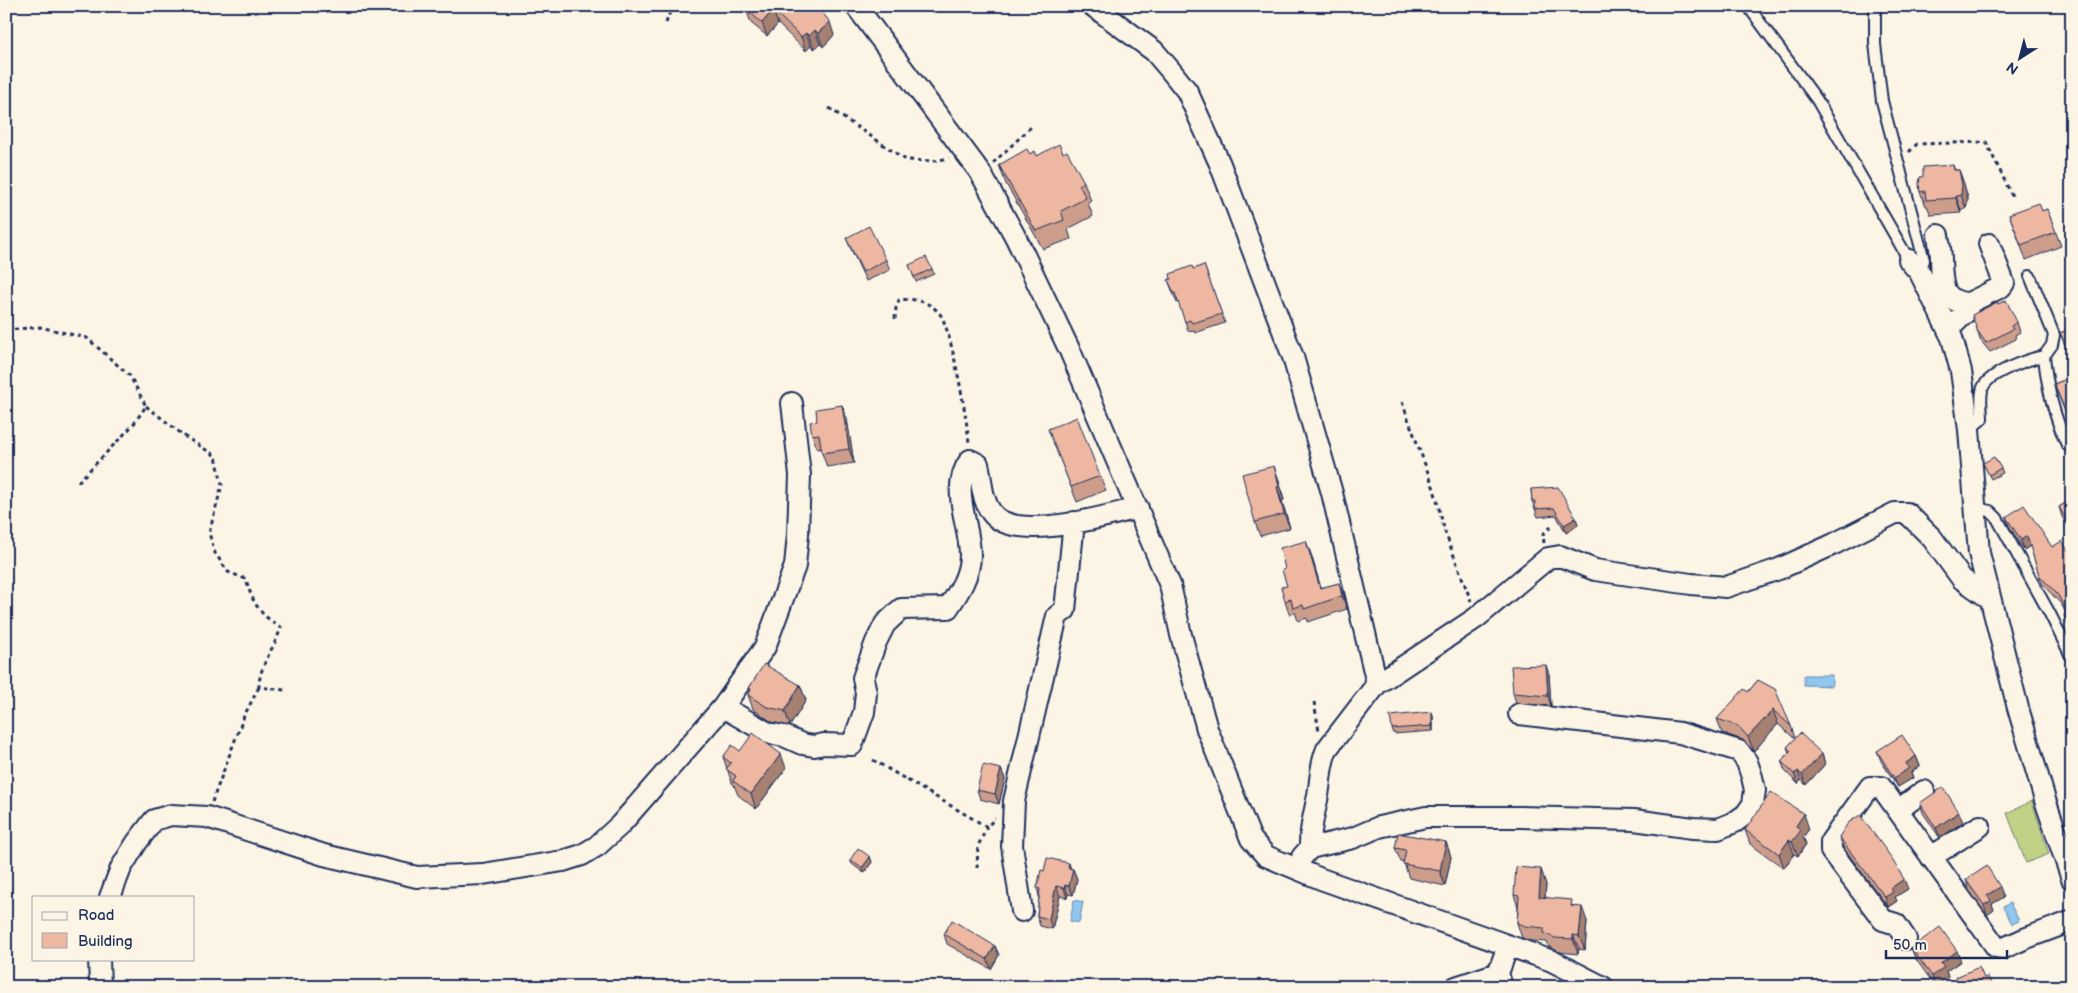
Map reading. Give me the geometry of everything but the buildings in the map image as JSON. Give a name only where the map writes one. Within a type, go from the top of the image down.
[{"type":"street","points":[[856,6],[980,172],[1016,238],[1070,350],[1170,585],[1181,635],[1207,729],[1251,840],[1266,856],[1329,882],[1552,961],[1603,987]]},
{"type":"street","points":[[1093,6],[1154,51],[1182,84],[1194,103],[1220,164],[1293,357],[1332,493],[1377,684]]},
{"type":"street","points":[[1938,235],[1941,259],[1940,275],[1944,288],[1949,296],[1959,303],[1969,304],[2001,287],[2004,283],[1989,244]]},
{"type":"street","points":[[1915,266],[1948,330],[1961,371],[1969,430],[1979,553],[2018,708],[2045,800],[2072,879]]},
{"type":"street","points":[[1948,330],[1967,311],[1969,304]]},
{"type":"street","points":[[110,896],[121,868],[137,842],[154,820],[171,815],[206,817],[324,855],[416,877],[483,874],[563,861],[582,855],[597,846],[620,825],[723,707],[764,647],[795,566],[800,475],[792,403]]},
{"type":"street","points":[[723,707],[768,732],[784,736],[802,744],[814,746],[824,744],[852,745],[864,712],[866,693],[863,678],[876,642],[885,624],[901,609],[948,608],[962,588],[970,556],[968,535],[961,510],[961,489],[964,468],[970,460],[978,464],[984,496],[990,510],[996,518],[1005,524],[1030,528],[1074,522],[1138,508]]},
{"type":"street","points":[[1310,848],[1319,792],[1321,761],[1327,749],[1377,684],[1476,618],[1548,558],[1560,556],[1595,570],[1726,587],[1779,569],[1834,544],[1894,513],[1906,513],[1932,538],[1962,580],[1989,598]]},
{"type":"street","points":[[1022,911],[1012,846],[1014,801],[1058,616],[1066,610],[1074,522]]},
{"type":"street","points":[[1294,866],[1310,848],[1353,838],[1379,827],[1426,817],[1634,820],[1693,828],[1718,829],[1735,822],[1746,814],[1753,804],[1755,790],[1747,762],[1739,751],[1680,733],[1519,714]]},
{"type":"street","points":[[1906,940],[1896,924],[1882,920],[1831,851],[1831,841],[1870,787],[1881,787],[1996,947],[2004,948],[2072,921]]},
{"type":"street","points":[[1898,810],[1924,791]]},
{"type":"street","points":[[1931,857],[1980,826]]},
{"type":"street","points":[[1456,987],[1500,980],[1508,946]]},
{"type":"street","points":[[98,960],[100,987]]},
{"type":"lane","points":[[1748,6],[1817,100],[1915,266],[1924,260],[1901,166],[1889,132],[1882,101],[1875,44],[1876,6]]},
{"type":"lane","points":[[2030,276],[2054,335],[2052,345],[2044,356],[2046,382],[2055,417],[2067,445]]},
{"type":"lane","points":[[1969,430],[1982,419],[1982,390],[1987,381],[2031,358],[2044,356]]},
{"type":"lane","points":[[1976,508],[1990,512],[1997,518],[2070,654]]},
{"type":"path","points":[[666,23],[672,6]]},
{"type":"path","points":[[829,108],[906,160],[934,161],[950,158],[963,151]]},
{"type":"path","points":[[980,172],[1002,156],[1031,127]]},
{"type":"path","points":[[1901,166],[1908,153],[1917,144],[1986,142],[2013,198]]},
{"type":"path","points":[[895,319],[899,300],[918,299],[939,312],[943,320],[969,435],[970,460]]},
{"type":"path","points":[[6,330],[40,327],[87,338],[130,376],[146,406],[187,438],[216,456],[222,485],[209,533],[215,553],[228,572],[246,579],[252,599],[269,621],[281,627],[276,644],[265,660],[259,676],[259,687],[244,716],[206,817]]},
{"type":"path","points":[[1402,402],[1434,489],[1445,532],[1476,618]]},
{"type":"path","points":[[78,482],[133,425],[146,406]]},
{"type":"path","points":[[259,687],[285,690]]},
{"type":"path","points":[[1314,702],[1320,738],[1327,749]]},
{"type":"path","points":[[873,760],[987,826]]},
{"type":"path","points":[[977,868],[978,846],[987,826],[1014,801]]},
{"type":"path","points":[[957,987],[961,980]]},
{"type":"green space","points":[[2032,801],[2049,854],[2026,863],[2007,813]]},
{"type":"water","points":[[1804,675],[1832,675],[1832,686],[1804,685]]},
{"type":"water","points":[[1074,900],[1083,902],[1079,923],[1070,921]]},
{"type":"water","points":[[2010,903],[2019,921],[2012,924],[2003,907]]}]
